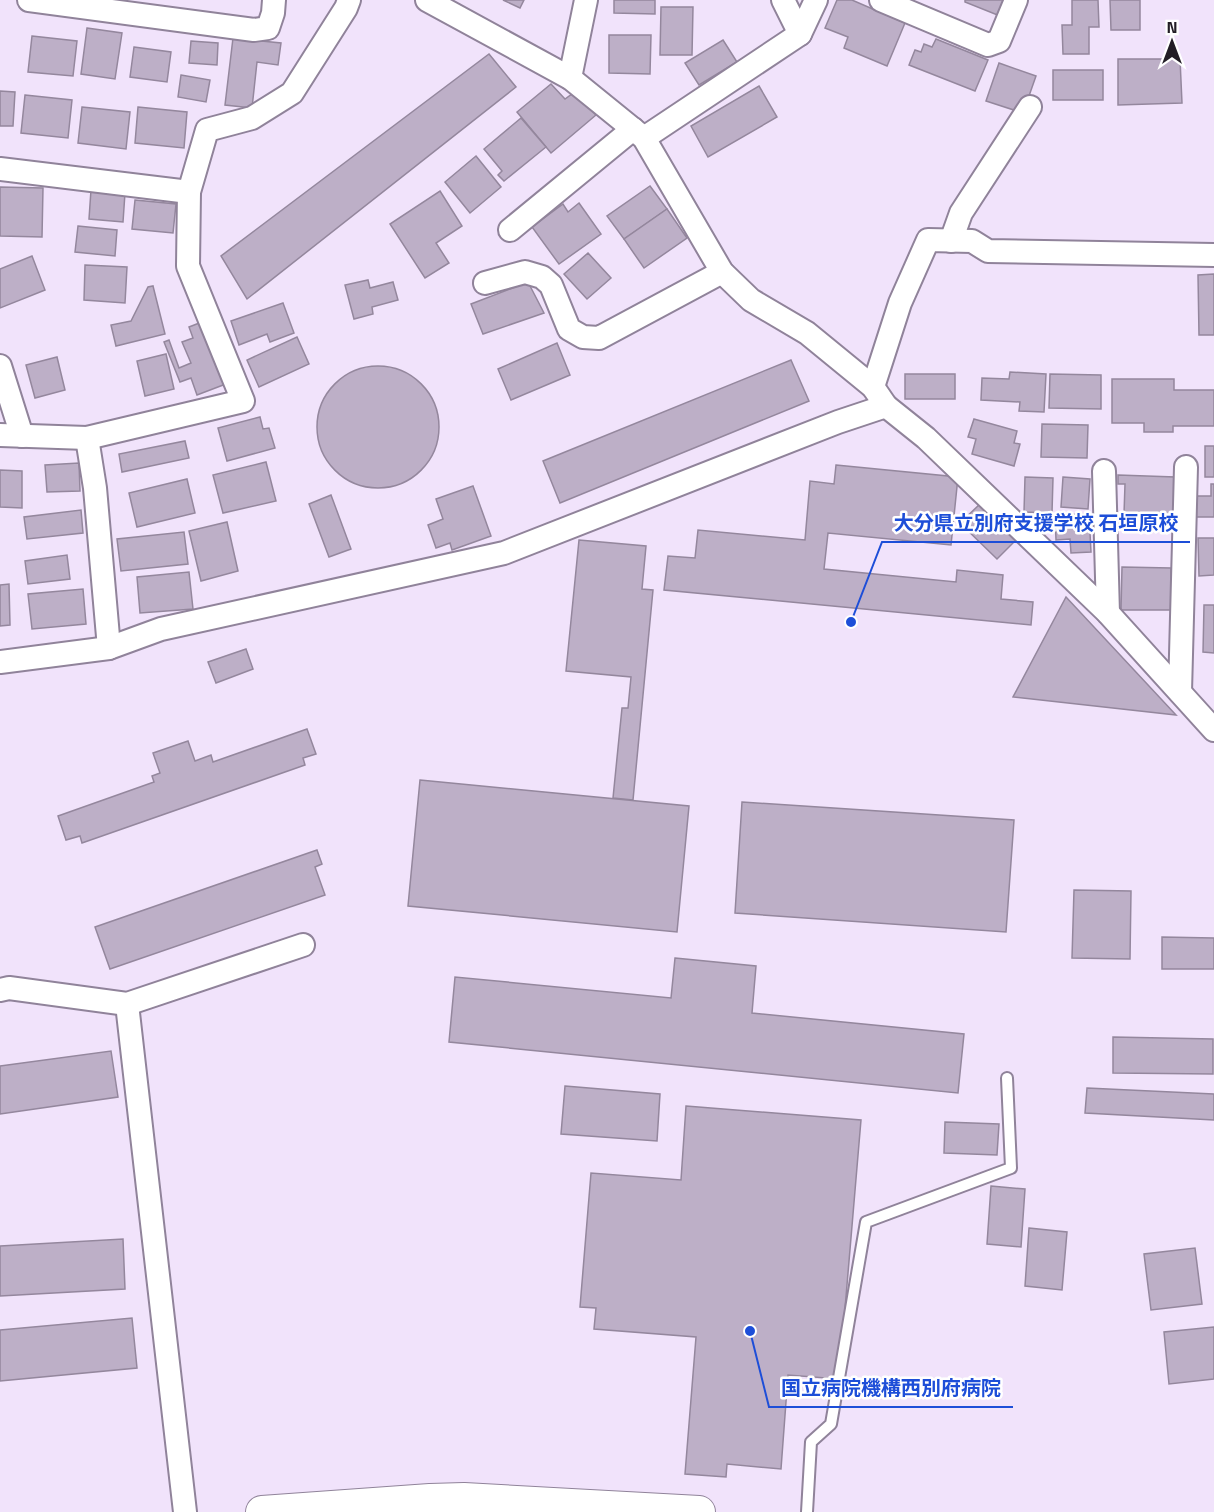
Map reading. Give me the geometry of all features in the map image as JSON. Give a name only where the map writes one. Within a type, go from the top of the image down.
[{"type":"street","points":[[29,0],[255,30],[268,28],[274,0]]},
{"type":"street","points":[[0,366],[11,436],[87,438],[243,401],[188,266],[189,192],[207,130],[252,118],[292,93],[349,0]]},
{"type":"street","points":[[427,0],[570,78],[639,133],[722,272],[751,300],[807,333],[873,387],[886,406],[926,438],[1108,613],[1214,730]]},
{"type":"street","points":[[570,78],[586,0]]},
{"type":"street","points":[[783,0],[800,34]]},
{"type":"street","points":[[510,230],[639,133],[800,34],[816,0]]},
{"type":"street","points":[[881,0],[988,45],[999,41],[1016,0]]},
{"type":"street","points":[[951,241],[961,213],[1030,107]]},
{"type":"street","points":[[0,169],[189,192]]},
{"type":"street","points":[[873,387],[900,303],[928,240],[972,241],[988,251],[1214,255]]},
{"type":"street","points":[[485,283],[525,272],[542,277],[550,285],[569,329],[583,337],[599,338],[722,272]]},
{"type":"street","points":[[0,662],[109,648],[161,629],[504,553],[838,422],[886,406]]},
{"type":"street","points":[[87,438],[95,488],[109,648]]},
{"type":"street","points":[[1180,692],[1186,467]]},
{"type":"street","points":[[1104,471],[1108,613]]},
{"type":"street","points":[[0,990],[9,988],[127,1004],[303,945]]},
{"type":"street","points":[[127,1004],[185,1512]]},
{"type":"street","points":[[262,1512],[464,1499],[699,1512]]},
{"type":"lane","points":[[807,1512],[811,1442],[831,1424],[866,1222],[1011,1168],[1007,1078]]},
{"type":"building","points":[[503,0],[524,0],[520,8]]},
{"type":"building","points":[[614,0],[655,0],[655,14],[614,13]]},
{"type":"building","points":[[837,0],[852,0],[905,23],[887,66],[844,48],[848,37],[825,28]]},
{"type":"building","points":[[965,0],[1006,0],[1000,16],[965,2]]},
{"type":"building","points":[[1072,0],[1098,0],[1099,27],[1089,27],[1089,54],[1063,54],[1062,25],[1072,25]]},
{"type":"building","points":[[1110,0],[1140,0],[1140,30],[1111,30]]},
{"type":"building","points":[[661,7],[693,7],[692,55],[660,55]]},
{"type":"building","points":[[87,28],[122,33],[115,79],[81,74]]},
{"type":"building","points":[[609,35],[651,35],[650,74],[609,73]]},
{"type":"building","points":[[32,36],[77,41],[73,76],[28,72]]},
{"type":"building","points":[[233,38],[281,43],[278,65],[257,62],[252,108],[225,105]]},
{"type":"building","points":[[936,39],[988,60],[975,91],[909,65],[915,50],[921,52],[924,44],[932,47]]},
{"type":"building","points":[[723,40],[737,62],[699,85],[685,63]]},
{"type":"building","points":[[191,41],[218,43],[217,65],[189,63]]},
{"type":"building","points":[[134,47],[171,52],[167,82],[130,77]]},
{"type":"building","points":[[489,54],[516,87],[247,299],[221,256]]},
{"type":"building","points":[[1118,59],[1180,59],[1182,103],[1118,105]]},
{"type":"building","points":[[999,63],[1036,76],[1023,113],[986,101]]},
{"type":"building","points":[[1053,70],[1103,70],[1103,100],[1053,100]]},
{"type":"building","points":[[181,75],[210,80],[206,102],[178,97]]},
{"type":"building","points":[[551,84],[565,99],[576,91],[596,115],[551,153],[517,112]]},
{"type":"building","points":[[759,86],[777,117],[708,157],[691,126]]},
{"type":"building","points":[[0,91],[15,92],[13,126],[0,126]]},
{"type":"building","points":[[25,95],[72,100],[68,138],[21,133]]},
{"type":"building","points":[[82,107],[130,112],[126,149],[78,143]]},
{"type":"building","points":[[138,107],[187,112],[184,148],[135,143]]},
{"type":"building","points":[[521,118],[546,147],[504,181],[498,175],[502,171],[484,149]]},
{"type":"building","points":[[476,156],[501,187],[470,213],[445,182]]},
{"type":"building","points":[[650,186],[667,209],[624,239],[607,216]]},
{"type":"building","points":[[0,187],[43,188],[42,237],[0,236]]},
{"type":"building","points":[[91,190],[125,193],[123,222],[89,219]]},
{"type":"building","points":[[440,191],[462,226],[436,243],[449,263],[425,278],[390,224]]},
{"type":"building","points":[[135,200],[176,204],[173,233],[132,229]]},
{"type":"building","points":[[579,203],[601,234],[559,264],[532,227],[563,204],[568,212]]},
{"type":"building","points":[[667,209],[687,238],[644,268],[624,239]]},
{"type":"building","points":[[78,226],[117,230],[115,256],[75,252]]},
{"type":"building","points":[[588,253],[611,278],[587,299],[564,274]]},
{"type":"building","points":[[32,256],[45,290],[0,308],[0,269]]},
{"type":"building","points":[[85,265],[127,267],[125,303],[84,300]]},
{"type":"building","points":[[1214,274],[1214,335],[1199,335],[1198,275]]},
{"type":"building","points":[[368,280],[370,288],[393,282],[398,300],[372,307],[373,314],[354,319],[345,285]]},
{"type":"building","points":[[528,282],[544,313],[483,334],[471,304]]},
{"type":"building","points":[[153,286],[165,334],[116,346],[111,325],[131,321],[148,287]]},
{"type":"building","points":[[283,303],[294,333],[270,342],[267,334],[239,345],[231,321]]},
{"type":"building","points":[[207,320],[231,382],[197,395],[191,378],[180,382],[164,342],[169,340],[179,368],[191,363],[182,342],[193,338],[189,327]]},
{"type":"building","points":[[297,337],[309,364],[259,387],[247,360]]},
{"type":"building","points":[[557,343],[570,375],[511,400],[498,369]]},
{"type":"building","points":[[166,354],[174,389],[145,396],[137,361]]},
{"type":"building","points":[[57,357],[65,390],[35,398],[26,365]]},
{"type":"building","points":[[791,360],[809,401],[560,503],[543,461]]},
{"type":"building","points":[[378,366],[401,371],[421,384],[434,404],[439,427],[434,450],[421,470],[401,483],[378,488],[355,483],[335,470],[322,450],[317,427],[322,404],[335,384],[355,371]]},
{"type":"building","points":[[1010,372],[1046,374],[1044,412],[1019,411],[1020,402],[981,400],[982,378],[1009,379]]},
{"type":"building","points":[[905,374],[955,374],[955,399],[905,399]]},
{"type":"building","points":[[1050,374],[1101,375],[1101,409],[1049,408]]},
{"type":"building","points":[[1112,379],[1174,379],[1174,390],[1214,390],[1214,426],[1173,426],[1173,432],[1144,432],[1144,423],[1112,423]]},
{"type":"building","points":[[260,417],[263,429],[269,428],[275,448],[227,461],[218,428]]},
{"type":"building","points":[[974,419],[1017,431],[1014,443],[1020,444],[1014,466],[972,454],[976,439],[968,437]]},
{"type":"building","points":[[1042,424],[1088,425],[1087,458],[1041,457]]},
{"type":"building","points":[[185,441],[189,458],[122,472],[119,454]]},
{"type":"building","points":[[1205,446],[1214,446],[1214,477],[1205,477]]},
{"type":"building","points":[[266,462],[276,501],[223,513],[213,475]]},
{"type":"building","points":[[79,463],[80,491],[47,492],[45,465]]},
{"type":"building","points":[[836,465],[958,477],[951,545],[828,533],[824,569],[956,582],[957,570],[1003,575],[1001,599],[1033,602],[1031,625],[664,590],[668,556],[695,558],[698,530],[805,540],[810,481],[834,484]]},
{"type":"building","points":[[0,470],[22,471],[22,508],[0,507]]},
{"type":"building","points":[[1118,475],[1175,477],[1173,516],[1124,514],[1125,484],[1118,484]]},
{"type":"building","points":[[1025,477],[1053,478],[1052,513],[1024,512]]},
{"type":"building","points":[[1063,477],[1090,479],[1088,509],[1061,507]]},
{"type":"building","points":[[187,479],[195,513],[137,527],[129,493]]},
{"type":"building","points":[[1211,484],[1214,484],[1214,517],[1194,517],[1195,496],[1211,496]]},
{"type":"building","points":[[473,486],[491,536],[452,550],[450,543],[436,548],[428,525],[443,519],[436,499]]},
{"type":"building","points":[[331,495],[351,549],[329,557],[309,504]]},
{"type":"building","points":[[981,503],[1017,539],[997,559],[960,523]]},
{"type":"building","points":[[81,510],[83,533],[27,539],[24,517]]},
{"type":"building","points":[[1089,514],[1091,552],[1071,553],[1070,539],[1056,540],[1055,515]]},
{"type":"building","points":[[227,522],[238,571],[201,581],[189,531]]},
{"type":"building","points":[[184,532],[188,564],[121,571],[117,539]]},
{"type":"building","points":[[1198,538],[1214,538],[1214,575],[1199,576]]},
{"type":"building","points":[[579,540],[646,546],[642,589],[653,590],[633,800],[613,798],[622,708],[628,708],[631,677],[566,671]]},
{"type":"building","points":[[67,555],[70,579],[28,584],[25,561]]},
{"type":"building","points":[[1122,567],[1171,568],[1171,610],[1121,610]]},
{"type":"building","points":[[189,572],[193,609],[140,613],[137,577]]},
{"type":"building","points":[[9,584],[10,625],[0,626],[0,585]]},
{"type":"building","points":[[83,589],[86,624],[32,629],[28,594]]},
{"type":"building","points":[[1066,597],[1176,715],[1013,697]]},
{"type":"building","points":[[1204,605],[1214,605],[1214,653],[1203,652]]},
{"type":"building","points":[[246,649],[253,669],[216,683],[208,662]]},
{"type":"building","points":[[307,729],[316,754],[303,758],[305,765],[82,843],[80,836],[66,840],[58,816],[154,782],[152,776],[160,773],[153,753],[188,741],[195,761],[211,755],[213,762]]},
{"type":"building","points":[[420,780],[689,806],[677,932],[408,906]]},
{"type":"building","points":[[742,802],[1014,820],[1006,932],[735,913]]},
{"type":"building","points":[[317,850],[322,864],[315,867],[325,895],[110,969],[95,927]]},
{"type":"building","points":[[1074,890],[1131,891],[1130,959],[1072,958]]},
{"type":"building","points":[[1162,937],[1214,938],[1214,969],[1162,969]]},
{"type":"building","points":[[675,958],[756,966],[752,1013],[964,1034],[958,1093],[449,1042],[455,977],[671,998]]},
{"type":"building","points":[[1113,1037],[1213,1039],[1213,1074],[1113,1073]]},
{"type":"building","points":[[111,1051],[118,1097],[0,1114],[0,1066]]},
{"type":"building","points":[[565,1086],[660,1094],[657,1141],[561,1134]]},
{"type":"building","points":[[1087,1088],[1214,1094],[1214,1120],[1085,1113]]},
{"type":"building","points":[[686,1106],[861,1120],[839,1379],[788,1375],[781,1469],[727,1464],[726,1477],[685,1474],[696,1337],[594,1329],[596,1308],[580,1307],[591,1173],[681,1180]]},
{"type":"building","points":[[945,1122],[999,1124],[997,1155],[944,1153]]},
{"type":"building","points":[[991,1186],[1025,1189],[1021,1247],[987,1244]]},
{"type":"building","points":[[1029,1228],[1067,1232],[1062,1290],[1025,1286]]},
{"type":"building","points":[[123,1239],[125,1289],[0,1296],[0,1246]]},
{"type":"building","points":[[1195,1248],[1202,1304],[1151,1310],[1144,1254]]},
{"type":"building","points":[[132,1318],[137,1368],[0,1381],[0,1330]]},
{"type":"building","points":[[1214,1327],[1214,1379],[1169,1384],[1164,1332]]},
{"type":"place","name":"大分県立別府支援学校 石垣原校","points":[[851,622]]},
{"type":"place","name":"国立病院機構西別府病院","points":[[750,1331]]}]
